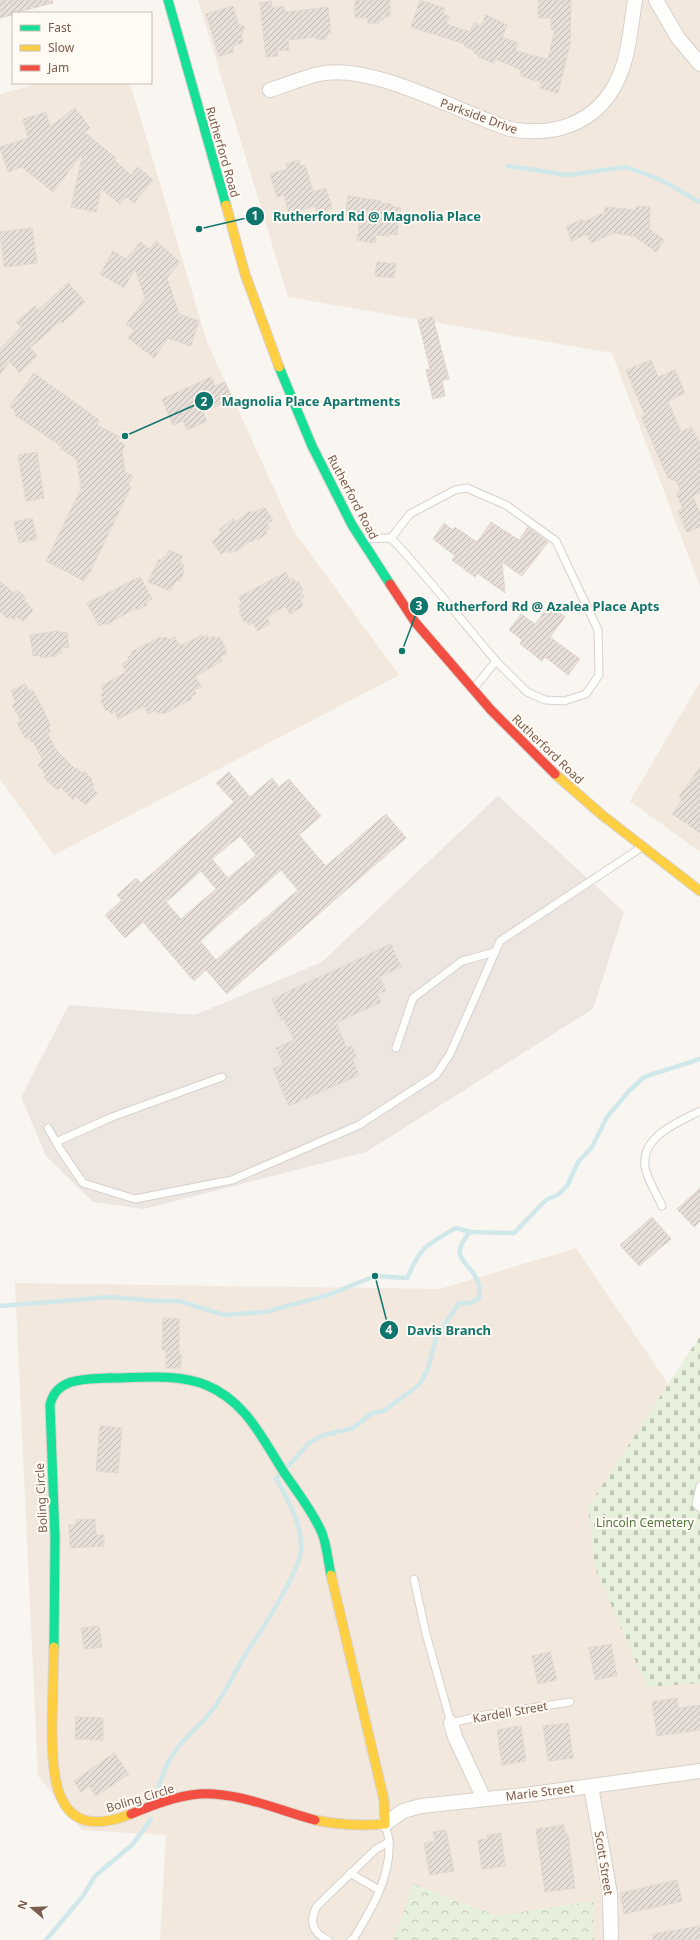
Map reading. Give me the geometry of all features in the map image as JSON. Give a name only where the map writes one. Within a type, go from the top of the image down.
[{"type":"street","name":"Rutherford Road","points":[[168,0],[245,274],[261,322],[286,387],[312,446],[362,539],[416,622],[473,690],[538,758],[602,815],[700,891]]},
{"type":"street","name":"Parkside Drive","points":[[270,90],[319,74],[341,73],[368,76],[395,84],[510,129],[526,132],[545,132],[561,129],[577,123],[593,112],[606,98],[614,85],[622,69],[629,41],[634,0]]},
{"type":"street","points":[[656,0],[678,38],[700,64]]},
{"type":"street","name":"Boling Circle","points":[[110,1378],[183,1379],[206,1385],[224,1394],[243,1411],[258,1429],[285,1474],[309,1509],[322,1534],[377,1777],[383,1797],[386,1815],[385,1824],[362,1826],[326,1823],[310,1820],[261,1803],[220,1794],[199,1794],[171,1800],[110,1820],[95,1823],[76,1815],[64,1803],[56,1788],[52,1757],[55,1538],[49,1408],[55,1392],[65,1384],[82,1380],[110,1378]]},
{"type":"street","points":[[451,1723],[455,1738],[484,1799]]},
{"type":"street","name":"Marie Street","points":[[385,1824],[403,1811],[421,1806],[591,1786],[700,1771]]},
{"type":"street","name":"Scott Street","points":[[591,1786],[610,1894],[611,1940]]},
{"type":"lane","points":[[362,539],[391,538],[426,575],[451,608],[496,661],[527,692],[545,700],[564,701],[586,694],[599,675],[598,630],[574,574],[556,541],[506,505],[467,488],[455,490],[410,514],[391,538]]},
{"type":"lane","points":[[473,690],[496,661]]},
{"type":"lane","points":[[48,1128],[83,1183],[135,1199],[232,1180],[359,1125],[436,1076],[450,1054],[500,941],[642,847]]},
{"type":"lane","points":[[396,1048],[413,998],[462,961],[495,952]]},
{"type":"lane","points":[[56,1142],[112,1117],[222,1077]]},
{"type":"lane","points":[[662,1206],[644,1166],[646,1153],[652,1140],[668,1128],[700,1111]]},
{"type":"lane","points":[[700,1486],[696,1504],[700,1508]]},
{"type":"lane","points":[[414,1579],[426,1634],[451,1723]]},
{"type":"lane","name":"Kardell Street","points":[[451,1723],[485,1714],[570,1702]]},
{"type":"lane","points":[[351,1940],[374,1906],[388,1864],[389,1842],[385,1824]]},
{"type":"lane","points":[[328,1940],[323,1938],[314,1928],[312,1915],[317,1906],[376,1849],[389,1842]]},
{"type":"lane","points":[[350,1873],[379,1890]]},
{"type":"shaded area","points":[[198,0],[700,0],[700,587],[612,353],[288,297]]},
{"type":"shaded area","points":[[37,84],[130,84],[207,342],[293,530],[399,675],[54,855],[0,779],[0,94]]},
{"type":"shaded area","points":[[700,682],[700,852],[630,801]]},
{"type":"shaded area","points":[[498,796],[624,912],[593,1009],[366,1152],[144,1209],[93,1202],[46,1156],[21,1097],[69,1005],[195,1015],[322,962]]},
{"type":"shaded area","points":[[576,1248],[687,1412],[700,1409],[700,1940],[160,1940],[166,1835],[82,1830],[38,1776],[15,1283],[440,1289]]},
{"type":"green space","name":"Lincoln Cemetery","points":[[700,1336],[700,1683],[647,1687],[595,1568],[588,1507]]},
{"type":"green space","points":[[414,1884],[496,1916],[593,1901],[594,1940],[393,1940]]},
{"type":"building","points":[[0,0],[52,0],[53,3],[12,12],[12,15],[0,18]]},
{"type":"building","points":[[355,0],[390,0],[390,17],[383,17],[383,20],[379,20],[379,23],[368,23],[368,18],[355,18]]},
{"type":"building","points":[[420,0],[445,8],[443,14],[449,16],[446,24],[470,32],[474,23],[481,26],[486,15],[507,25],[502,37],[518,43],[515,51],[548,59],[555,30],[551,30],[551,18],[538,18],[538,0],[571,0],[570,44],[558,93],[540,88],[541,82],[523,77],[523,75],[520,75],[521,70],[495,59],[494,64],[479,57],[474,53],[475,51],[464,46],[465,44],[411,27]]},
{"type":"building","points":[[271,1],[272,8],[284,6],[285,12],[328,7],[331,33],[327,34],[327,39],[316,40],[316,37],[288,40],[289,50],[277,51],[278,56],[266,57],[260,3]]},
{"type":"building","points":[[233,6],[238,24],[245,27],[241,34],[243,42],[232,47],[234,52],[219,56],[206,14]]},
{"type":"building","points":[[75,108],[90,128],[84,132],[116,158],[114,160],[131,175],[138,167],[153,180],[134,203],[126,197],[120,204],[101,189],[96,212],[71,207],[83,153],[53,192],[22,167],[8,172],[0,147],[28,138],[23,119],[46,112],[50,127]]},
{"type":"building","points":[[299,160],[300,166],[304,165],[307,170],[313,192],[326,188],[332,208],[317,213],[315,206],[289,213],[284,195],[277,197],[270,174],[287,169],[286,164]]},
{"type":"building","points":[[348,196],[381,201],[381,203],[391,204],[391,206],[401,208],[397,235],[376,235],[375,243],[357,240],[361,214],[346,212]]},
{"type":"building","points":[[636,206],[650,207],[649,229],[664,240],[656,252],[634,236],[613,233],[591,243],[586,234],[572,241],[566,227],[582,219],[584,222],[604,213],[606,207],[636,210]]},
{"type":"building","points":[[32,228],[37,263],[4,267],[0,232]]},
{"type":"building","points":[[156,241],[180,262],[167,278],[179,314],[199,321],[191,346],[168,338],[154,358],[128,338],[134,330],[126,324],[145,299],[135,269],[124,288],[100,274],[113,251],[126,259],[141,242],[149,249]]},
{"type":"building","points":[[377,262],[396,264],[394,278],[375,276]]},
{"type":"building","points":[[68,283],[85,302],[62,323],[60,321],[30,348],[37,356],[20,373],[9,362],[0,374],[0,349],[21,327],[16,322],[35,306],[38,310]]},
{"type":"building","points":[[433,317],[449,379],[442,380],[445,396],[433,399],[426,370],[430,369],[418,320]]},
{"type":"building","points":[[651,360],[658,377],[675,370],[685,393],[668,401],[681,432],[691,427],[700,443],[700,493],[693,496],[700,513],[700,527],[687,532],[678,511],[683,509],[677,495],[680,489],[676,481],[668,478],[642,418],[645,416],[626,370]]},
{"type":"building","points":[[34,373],[99,420],[97,425],[120,437],[118,441],[125,445],[122,451],[125,472],[133,476],[128,485],[131,487],[89,574],[84,581],[46,561],[81,489],[77,460],[60,448],[64,448],[15,415],[16,412],[10,406]]},
{"type":"building","points":[[211,377],[215,386],[225,382],[233,399],[203,412],[207,421],[187,430],[183,421],[173,425],[162,399]]},
{"type":"building","points":[[37,452],[44,498],[26,501],[18,455]]},
{"type":"building","points":[[264,507],[273,520],[267,524],[270,528],[265,531],[267,533],[258,540],[256,538],[251,542],[250,541],[236,552],[235,550],[230,553],[228,550],[221,554],[212,542],[221,533],[219,530],[233,518],[236,522],[250,511],[252,514]]},
{"type":"building","points":[[32,518],[37,539],[19,543],[14,522]]},
{"type":"building","points":[[491,522],[519,540],[528,527],[548,542],[522,576],[502,562],[505,593],[477,573],[475,577],[452,560],[455,556],[433,539],[444,523],[453,530],[455,527],[477,542]]},
{"type":"building","points":[[169,550],[183,556],[180,563],[184,565],[182,570],[184,571],[180,581],[177,580],[170,591],[148,582],[159,559],[162,561],[164,556],[166,557]]},
{"type":"building","points":[[286,572],[289,580],[293,578],[296,583],[298,581],[303,591],[301,592],[304,597],[300,599],[303,606],[290,614],[285,606],[267,617],[270,624],[257,631],[253,623],[249,625],[246,621],[244,622],[239,612],[241,611],[239,606],[242,604],[239,597]]},
{"type":"building","points":[[140,577],[152,599],[146,603],[147,605],[137,610],[136,608],[106,625],[105,623],[99,626],[87,603]]},
{"type":"building","points":[[0,581],[14,593],[17,590],[26,597],[24,600],[33,610],[23,622],[17,617],[14,620],[10,616],[8,619],[0,612]]},
{"type":"building","points":[[550,605],[565,617],[550,637],[580,659],[568,675],[545,657],[542,661],[520,644],[522,640],[509,630],[521,614],[535,624]]},
{"type":"building","points":[[58,631],[59,633],[67,632],[69,647],[61,648],[62,652],[57,653],[57,656],[41,658],[40,655],[33,656],[30,635]]},
{"type":"building","points":[[202,635],[203,637],[207,635],[209,639],[214,636],[216,639],[219,637],[227,650],[225,651],[227,654],[220,657],[222,661],[195,676],[201,687],[194,690],[196,694],[191,696],[192,699],[163,714],[162,712],[158,714],[156,710],[148,714],[144,706],[118,719],[115,712],[111,714],[108,709],[106,711],[101,701],[103,699],[101,695],[104,693],[101,686],[126,672],[122,664],[129,660],[128,657],[132,654],[131,652],[160,637],[161,639],[166,637],[168,640],[175,637],[180,646]]},
{"type":"building","points":[[25,684],[29,691],[32,689],[43,709],[50,725],[48,727],[51,732],[47,733],[56,750],[76,770],[77,768],[82,773],[84,771],[92,779],[91,781],[94,785],[92,788],[98,793],[86,805],[76,797],[73,800],[60,787],[57,790],[44,778],[46,775],[38,765],[43,760],[33,741],[31,742],[29,737],[26,739],[17,723],[21,721],[12,705],[16,703],[11,691]]},
{"type":"building","points":[[700,767],[700,833],[672,814],[682,799],[679,797]]},
{"type":"building","points":[[229,772],[250,797],[272,778],[279,787],[289,779],[321,816],[299,835],[326,866],[386,814],[406,838],[227,994],[206,970],[194,981],[143,922],[125,938],[105,915],[122,900],[117,895],[136,878],[141,883],[234,802],[216,783]],"holes":[[[240,836],[256,855],[228,878],[212,859]],[[281,870],[298,890],[216,960],[200,941]],[[201,871],[216,889],[181,919],[166,902]]]},
{"type":"building","points":[[391,944],[401,967],[379,977],[386,991],[377,994],[381,1002],[336,1023],[347,1048],[352,1046],[356,1056],[352,1058],[359,1075],[289,1106],[273,1069],[283,1064],[276,1048],[294,1040],[284,1019],[281,1020],[272,999]]},
{"type":"building","points":[[700,1188],[700,1221],[694,1227],[677,1209]]},
{"type":"building","points":[[652,1217],[671,1239],[639,1266],[620,1245]]},
{"type":"building","points":[[163,1318],[179,1319],[179,1354],[181,1355],[181,1368],[166,1368],[166,1350],[162,1350]]},
{"type":"building","points":[[100,1426],[122,1428],[118,1473],[96,1471]]},
{"type":"building","points":[[95,1519],[96,1535],[104,1535],[104,1546],[70,1548],[69,1525],[76,1525],[76,1520]]},
{"type":"building","points":[[99,1626],[102,1647],[84,1649],[81,1628]]},
{"type":"building","points":[[611,1644],[617,1676],[595,1680],[589,1648]]},
{"type":"building","points":[[550,1652],[557,1680],[538,1684],[532,1656]]},
{"type":"building","points":[[677,1698],[678,1708],[700,1705],[700,1730],[657,1736],[652,1702]]},
{"type":"building","points":[[76,1717],[103,1718],[103,1740],[75,1739]]},
{"type":"building","points":[[568,1723],[573,1758],[548,1761],[543,1726]]},
{"type":"building","points":[[521,1726],[526,1761],[502,1765],[497,1730]]},
{"type":"building","points":[[114,1753],[129,1774],[96,1796],[89,1786],[81,1792],[74,1781]]},
{"type":"building","points":[[564,1825],[565,1834],[568,1834],[575,1888],[545,1892],[536,1829]]},
{"type":"building","points":[[446,1830],[454,1871],[430,1875],[424,1843],[435,1841],[433,1832]]},
{"type":"building","points":[[501,1833],[505,1866],[482,1869],[478,1840],[488,1839],[487,1835]]},
{"type":"building","points":[[677,1880],[682,1901],[624,1914],[620,1893]]},
{"type":"building","points":[[700,1926],[700,1939],[653,1940],[652,1934]]},
{"type":"waterway","points":[[508,166],[568,175],[626,167],[661,180],[700,202]]},
{"type":"waterway","points":[[0,1306],[109,1297],[156,1301],[179,1301],[224,1315],[265,1312],[328,1295],[375,1276],[407,1278],[421,1252],[431,1243],[456,1228],[470,1232],[514,1233],[546,1200],[559,1194],[567,1186],[578,1162],[592,1147],[607,1117],[629,1091],[644,1077],[700,1059]]},
{"type":"waterway","points":[[287,1467],[309,1443],[324,1435],[353,1428],[372,1413],[384,1411],[420,1384],[428,1369],[436,1338],[459,1303],[471,1303],[479,1298],[479,1286],[476,1277],[460,1255],[460,1249],[463,1242],[470,1232]]},
{"type":"waterway","points":[[157,1796],[163,1772],[170,1758],[180,1744],[206,1717],[219,1700],[278,1603],[287,1587],[299,1559],[301,1549],[299,1530],[293,1512],[276,1478],[279,1475]]},
{"type":"waterway","points":[[46,1940],[83,1896],[95,1876],[133,1844],[151,1819]]},
{"type":"traffic: fast","points":[[168,0],[226,205]]},
{"type":"traffic: fast","points":[[279,367],[312,446],[352,525],[390,584]]},
{"type":"traffic: fast","points":[[110,1378],[159,1377],[195,1381],[220,1392],[232,1401],[243,1411],[261,1435],[314,1518],[324,1538],[331,1575]]},
{"type":"traffic: fast","points":[[54,1647],[55,1538],[50,1405],[53,1396],[66,1384],[74,1381],[110,1378]]},
{"type":"traffic: slow","points":[[226,205],[245,274],[279,367]]},
{"type":"traffic: slow","points":[[555,774],[602,815],[700,891]]},
{"type":"traffic: slow","points":[[315,1820],[350,1825],[385,1824],[384,1800],[331,1575]]},
{"type":"traffic: slow","points":[[54,1647],[52,1721],[53,1764],[56,1783],[62,1800],[72,1813],[86,1820],[105,1821],[131,1814]]},
{"type":"traffic: jam","points":[[390,584],[415,622],[491,710],[555,774]]},
{"type":"traffic: jam","points":[[131,1814],[173,1799],[199,1794],[214,1794],[258,1802],[315,1820]]},
{"type":"place","name":"Rutherford Rd @ Magnolia Place","points":[[199,229]]},
{"type":"place","name":"Magnolia Place Apartments","points":[[125,436]]},
{"type":"place","name":"Rutherford Rd @ Azalea Place Apts","points":[[402,651]]},
{"type":"place","name":"Davis Branch","points":[[375,1276]]}]
